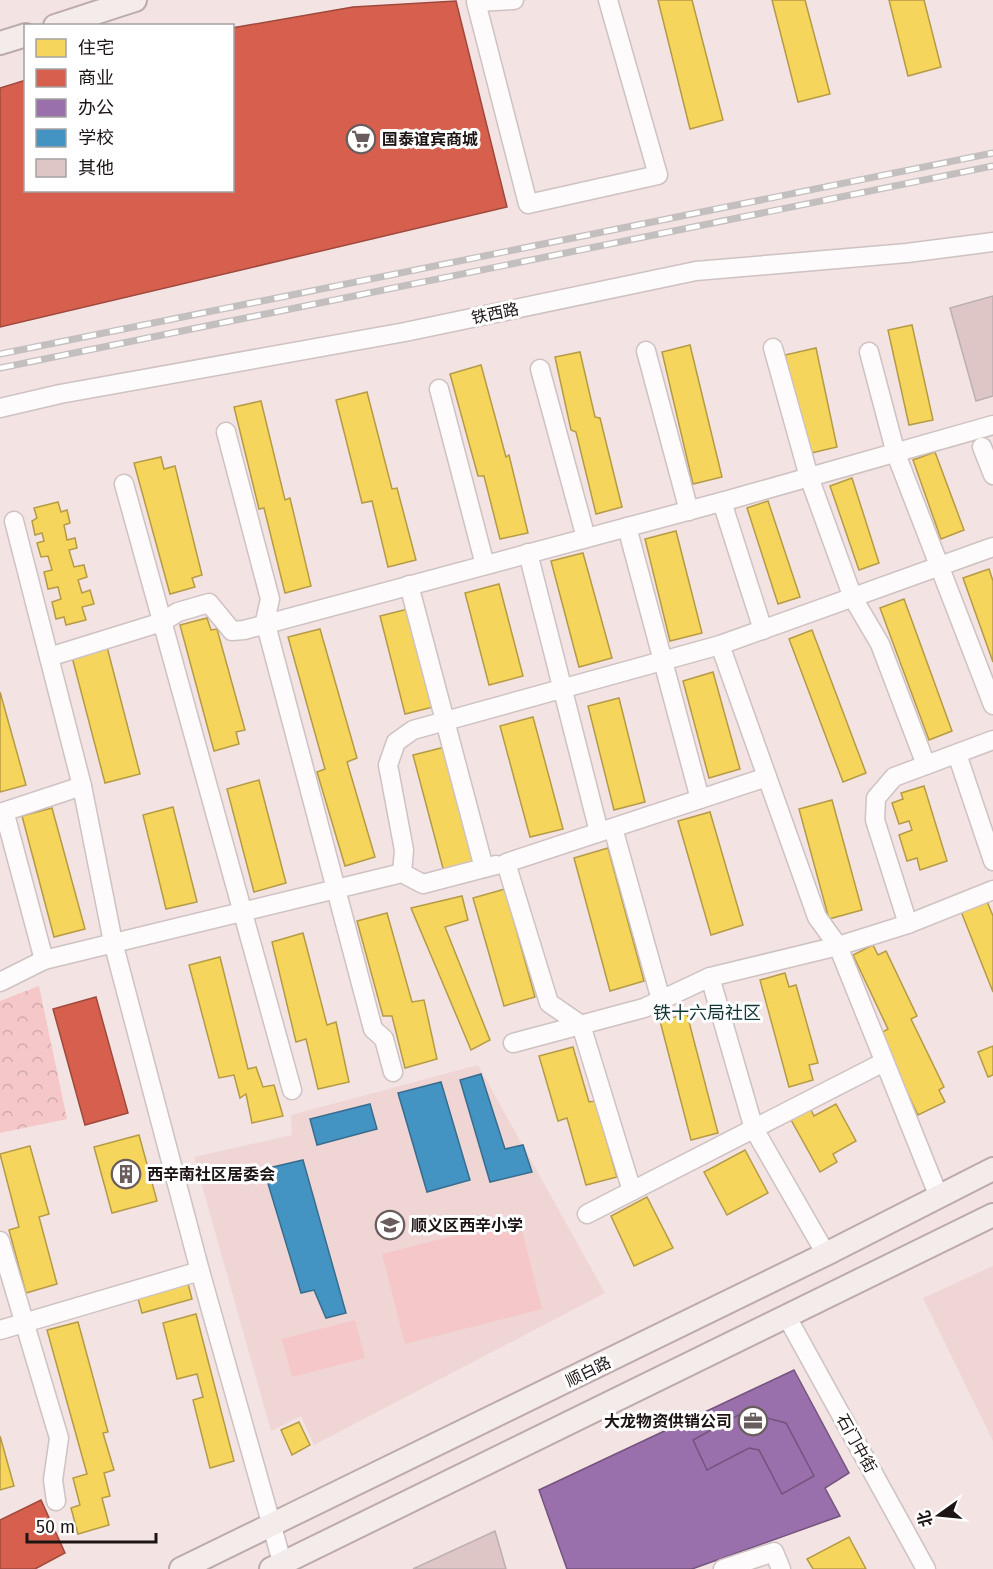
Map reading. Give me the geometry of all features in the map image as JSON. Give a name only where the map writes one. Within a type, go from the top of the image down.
[{"type":"main road","points":[[61,24],[135,0]]},
{"type":"main road","points":[[0,43],[24,36]]},
{"type":"main road","name":"顺白路","points":[[181,1569],[826,1254],[993,1169]]},
{"type":"main road","points":[[279,1567],[993,1215]]},
{"type":"street","points":[[512,0],[476,2],[528,204],[658,174],[608,0]]},
{"type":"street","name":"铁西路","points":[[0,408],[60,394],[405,332],[696,271],[907,253],[993,242]]},
{"type":"street","points":[[773,348],[809,477],[853,598],[880,644],[926,765]]},
{"type":"street","points":[[646,351],[689,511]]},
{"type":"street","points":[[869,352],[896,454],[993,705]]},
{"type":"street","points":[[540,369],[586,538]]},
{"type":"street","points":[[439,389],[485,565]]},
{"type":"street","points":[[49,657],[162,622],[178,612],[209,603],[232,631],[266,624],[722,502],[993,425]]},
{"type":"street","points":[[225,432],[270,599],[266,624],[373,1029],[384,1039],[393,1072]]},
{"type":"street","points":[[982,447],[993,475]]},
{"type":"street","points":[[124,484],[292,1090]]},
{"type":"street","points":[[722,502],[762,630]]},
{"type":"street","points":[[14,521],[82,786],[113,942],[200,1271],[271,1526],[279,1567]]},
{"type":"street","points":[[627,527],[700,799]]},
{"type":"street","points":[[402,873],[404,850],[388,765],[396,742],[413,730],[720,645],[993,548]]},
{"type":"street","points":[[528,553],[562,689],[661,1000]]},
{"type":"street","points":[[409,585],[484,868]]},
{"type":"street","points":[[720,645],[817,917],[838,946],[939,1197]]},
{"type":"street","points":[[908,924],[875,819],[876,798],[894,777],[993,740]]},
{"type":"street","points":[[957,754],[993,861]]},
{"type":"street","points":[[0,982],[44,960],[402,873],[423,884],[506,863],[767,777]]},
{"type":"street","points":[[0,814],[82,786]]},
{"type":"street","points":[[0,814],[6,818],[44,960]]},
{"type":"street","points":[[506,863],[549,1003],[581,1025],[632,1191]]},
{"type":"street","points":[[513,1043],[644,1008],[710,977],[838,946],[908,924],[993,890]]},
{"type":"street","points":[[710,977],[754,1129],[826,1254]]},
{"type":"street","points":[[587,1214],[885,1062]]},
{"type":"street","points":[[0,1241],[59,1438],[52,1480],[56,1501]]},
{"type":"street","points":[[0,1330],[200,1271]]},
{"type":"street","name":"石门中街","points":[[787,1317],[926,1569]]},
{"type":"street","points":[[723,1569],[774,1552],[781,1569]]},
{"type":"shaded area","name":"顺义区西辛小学","points":[[478,1065],[605,1293],[314,1445],[301,1416],[271,1431],[194,1157],[292,1135],[291,1115]]},
{"type":"shaded area","points":[[993,1266],[993,1441],[923,1298]]},
{"type":"green space","points":[[39,986],[67,1119],[0,1133],[0,1001]]},
{"type":"green space","points":[[519,1219],[542,1309],[405,1344],[382,1254]]},
{"type":"green space","points":[[355,1320],[365,1358],[292,1377],[282,1339]]},
{"type":"building: 住宅","points":[[658,0],[692,0],[723,120],[690,129]]},
{"type":"building: 住宅","points":[[772,0],[805,0],[830,94],[798,102]]},
{"type":"building: 住宅","points":[[889,0],[924,0],[941,67],[908,76]]},
{"type":"building: 住宅","points":[[912,325],[933,420],[909,425],[888,330]]},
{"type":"building: 住宅","points":[[690,345],[722,477],[693,484],[662,352]]},
{"type":"building: 住宅","points":[[816,348],[837,447],[807,454],[785,355]]},
{"type":"building: 住宅","points":[[580,352],[595,417],[600,418],[622,507],[596,514],[576,432],[571,430],[555,357]]},
{"type":"building: 住宅","points":[[481,365],[506,457],[509,455],[528,533],[500,539],[484,476],[478,476],[450,374]]},
{"type":"building: 住宅","points":[[367,392],[392,489],[397,488],[416,560],[388,567],[372,501],[362,503],[336,400]]},
{"type":"building: 住宅","points":[[261,401],[285,500],[290,498],[311,586],[285,593],[264,508],[259,509],[234,407]]},
{"type":"building: 住宅","points":[[935,452],[964,530],[941,539],[913,460]]},
{"type":"building: 住宅","points":[[161,457],[164,469],[175,466],[202,575],[192,578],[195,587],[170,594],[134,463]]},
{"type":"building: 住宅","points":[[852,478],[879,563],[859,570],[830,486]]},
{"type":"building: 住宅","points":[[768,501],[800,597],[778,604],[747,508]]},
{"type":"building: 住宅","points":[[58,502],[61,512],[67,510],[70,523],[64,525],[67,540],[75,538],[77,548],[69,550],[74,567],[84,565],[87,577],[78,580],[82,593],[90,590],[94,604],[82,607],[86,620],[66,625],[64,617],[56,619],[52,602],[61,599],[58,587],[48,589],[44,572],[52,570],[48,556],[41,557],[37,543],[44,541],[42,533],[35,535],[32,521],[37,518],[34,508]]},
{"type":"building: 住宅","points":[[676,531],[702,633],[670,641],[645,539]]},
{"type":"building: 住宅","points":[[583,553],[612,658],[579,667],[551,561]]},
{"type":"building: 住宅","points":[[989,569],[993,581],[993,662],[963,578]]},
{"type":"building: 住宅","points":[[499,584],[523,676],[489,685],[465,593]]},
{"type":"building: 住宅","points":[[904,599],[952,731],[929,740],[880,608]]},
{"type":"building: 住宅","points":[[412,608],[437,706],[405,714],[380,616]]},
{"type":"building: 住宅","points":[[207,618],[211,630],[217,629],[245,730],[236,732],[239,744],[214,751],[180,625]]},
{"type":"building: 住宅","points":[[320,629],[357,758],[347,762],[375,857],[345,866],[317,772],[325,769],[288,637]]},
{"type":"building: 住宅","points":[[812,630],[866,773],[843,782],[789,639]]},
{"type":"building: 住宅","points":[[107,647],[140,774],[105,783],[72,657]]},
{"type":"building: 住宅","points":[[713,672],[740,769],[709,778],[683,681]]},
{"type":"building: 住宅","points":[[0,692],[26,785],[0,792]]},
{"type":"building: 住宅","points":[[619,698],[645,802],[614,810],[588,706]]},
{"type":"building: 住宅","points":[[533,717],[563,829],[530,837],[500,726]]},
{"type":"building: 住宅","points":[[445,747],[476,864],[444,872],[413,755]]},
{"type":"building: 住宅","points":[[259,780],[286,883],[254,892],[227,789]]},
{"type":"building: 住宅","points":[[924,786],[947,861],[920,870],[917,858],[907,861],[899,835],[912,830],[909,821],[899,824],[892,803],[903,799],[901,793]]},
{"type":"building: 住宅","points":[[832,800],[862,910],[829,919],[799,809]]},
{"type":"building: 住宅","points":[[173,807],[197,902],[166,909],[143,815]]},
{"type":"building: 住宅","points":[[52,808],[85,929],[54,937],[22,816]]},
{"type":"building: 住宅","points":[[710,812],[743,925],[711,935],[678,821]]},
{"type":"building: 住宅","points":[[608,848],[644,981],[610,991],[574,858]]},
{"type":"building: 住宅","points":[[505,889],[535,997],[504,1006],[473,898]]},
{"type":"building: 住宅","points":[[462,896],[468,920],[445,927],[490,1040],[471,1050],[411,908]]},
{"type":"building: 住宅","points":[[986,899],[993,916],[993,992],[960,909]]},
{"type":"building: 住宅","points":[[387,913],[412,1002],[424,1000],[437,1059],[405,1068],[392,1016],[383,1016],[357,921]]},
{"type":"building: 住宅","points":[[303,933],[327,1025],[336,1022],[349,1082],[318,1089],[306,1039],[296,1042],[272,942]]},
{"type":"building: 住宅","points":[[873,945],[878,955],[886,951],[917,1016],[911,1019],[944,1087],[939,1090],[945,1102],[918,1115],[879,1034],[888,1029],[853,955]]},
{"type":"building: 住宅","points":[[220,957],[248,1069],[256,1067],[263,1087],[274,1085],[283,1116],[252,1123],[246,1094],[240,1098],[234,1075],[219,1078],[189,965]]},
{"type":"building: 住宅","points":[[785,973],[789,987],[796,985],[818,1063],[809,1065],[813,1080],[789,1087],[760,980]]},
{"type":"building: 住宅","points":[[687,1014],[718,1133],[691,1140],[660,1021]]},
{"type":"building: 住宅","points":[[993,1046],[993,1075],[988,1077],[978,1052]]},
{"type":"building: 住宅","points":[[573,1047],[589,1102],[595,1101],[617,1177],[586,1185],[567,1118],[558,1121],[539,1056]]},
{"type":"building: 住宅","points":[[836,1104],[856,1141],[833,1154],[837,1162],[820,1172],[790,1118],[810,1108],[814,1116]]},
{"type":"building: 住宅","name":"西辛南社区居委会","points":[[139,1135],[157,1201],[112,1213],[94,1147]]},
{"type":"building: 住宅","points":[[30,1146],[49,1214],[39,1217],[57,1284],[26,1293],[9,1230],[19,1227],[0,1154]]},
{"type":"building: 住宅","points":[[745,1150],[768,1193],[727,1215],[704,1172]]},
{"type":"building: 住宅","points":[[647,1197],[673,1248],[634,1266],[611,1216]]},
{"type":"building: 住宅","points":[[187,1280],[192,1299],[142,1313],[137,1295]]},
{"type":"building: 住宅","points":[[196,1314],[234,1461],[210,1468],[193,1400],[203,1397],[197,1374],[177,1379],[163,1323]]},
{"type":"building: 住宅","points":[[78,1322],[108,1432],[103,1433],[114,1470],[104,1473],[110,1496],[102,1498],[109,1525],[78,1534],[71,1508],[80,1505],[73,1478],[87,1474],[47,1330]]},
{"type":"building: 住宅","points":[[299,1422],[310,1445],[292,1455],[281,1430]]},
{"type":"building: 住宅","points":[[0,1436],[14,1486],[0,1490]]},
{"type":"building: 住宅","points":[[849,1537],[866,1569],[813,1569],[807,1559]]},
{"type":"building: 商业","name":"国泰谊宾商城","points":[[456,1],[507,207],[0,327],[0,88],[24,81],[24,192],[234,192],[234,28],[353,7]]},
{"type":"building: 商业","points":[[96,997],[128,1113],[85,1125],[53,1009]]},
{"type":"building: 商业","points":[[41,1500],[65,1553],[35,1569],[0,1569],[0,1520]]},
{"type":"building: 办公","name":"大龙物资供销公司","points":[[794,1370],[849,1473],[825,1488],[840,1516],[692,1569],[567,1569],[539,1490]]},
{"type":"building: 办公","points":[[744,1412],[786,1423],[814,1476],[782,1494],[759,1450],[749,1448],[707,1470],[693,1440]]},
{"type":"building: 学校","points":[[481,1074],[505,1149],[523,1145],[532,1172],[490,1182],[460,1080]]},
{"type":"building: 学校","points":[[441,1082],[470,1180],[427,1192],[398,1093]]},
{"type":"building: 学校","points":[[370,1104],[377,1129],[317,1145],[310,1119]]},
{"type":"building: 学校","points":[[303,1160],[346,1313],[326,1318],[314,1290],[301,1293],[266,1177],[273,1167]]},
{"type":"building: 其他","points":[[993,296],[993,396],[976,401],[950,308]]},
{"type":"building: 其他","points":[[495,1531],[506,1569],[413,1569]]},
{"type":"railway","points":[[0,354],[993,153]]},
{"type":"railway","points":[[0,368],[993,166]]},
{"type":"place","name":"国泰谊宾商城","points":[[361,139]]},
{"type":"place","name":"西辛南社区居委会","points":[[126,1174]]},
{"type":"place","name":"顺义区西辛小学","points":[[390,1225]]},
{"type":"place","name":"大龙物资供销公司","points":[[753,1421]]},
{"type":"district","name":"铁十六局社区","points":[[707,1013]]}]
